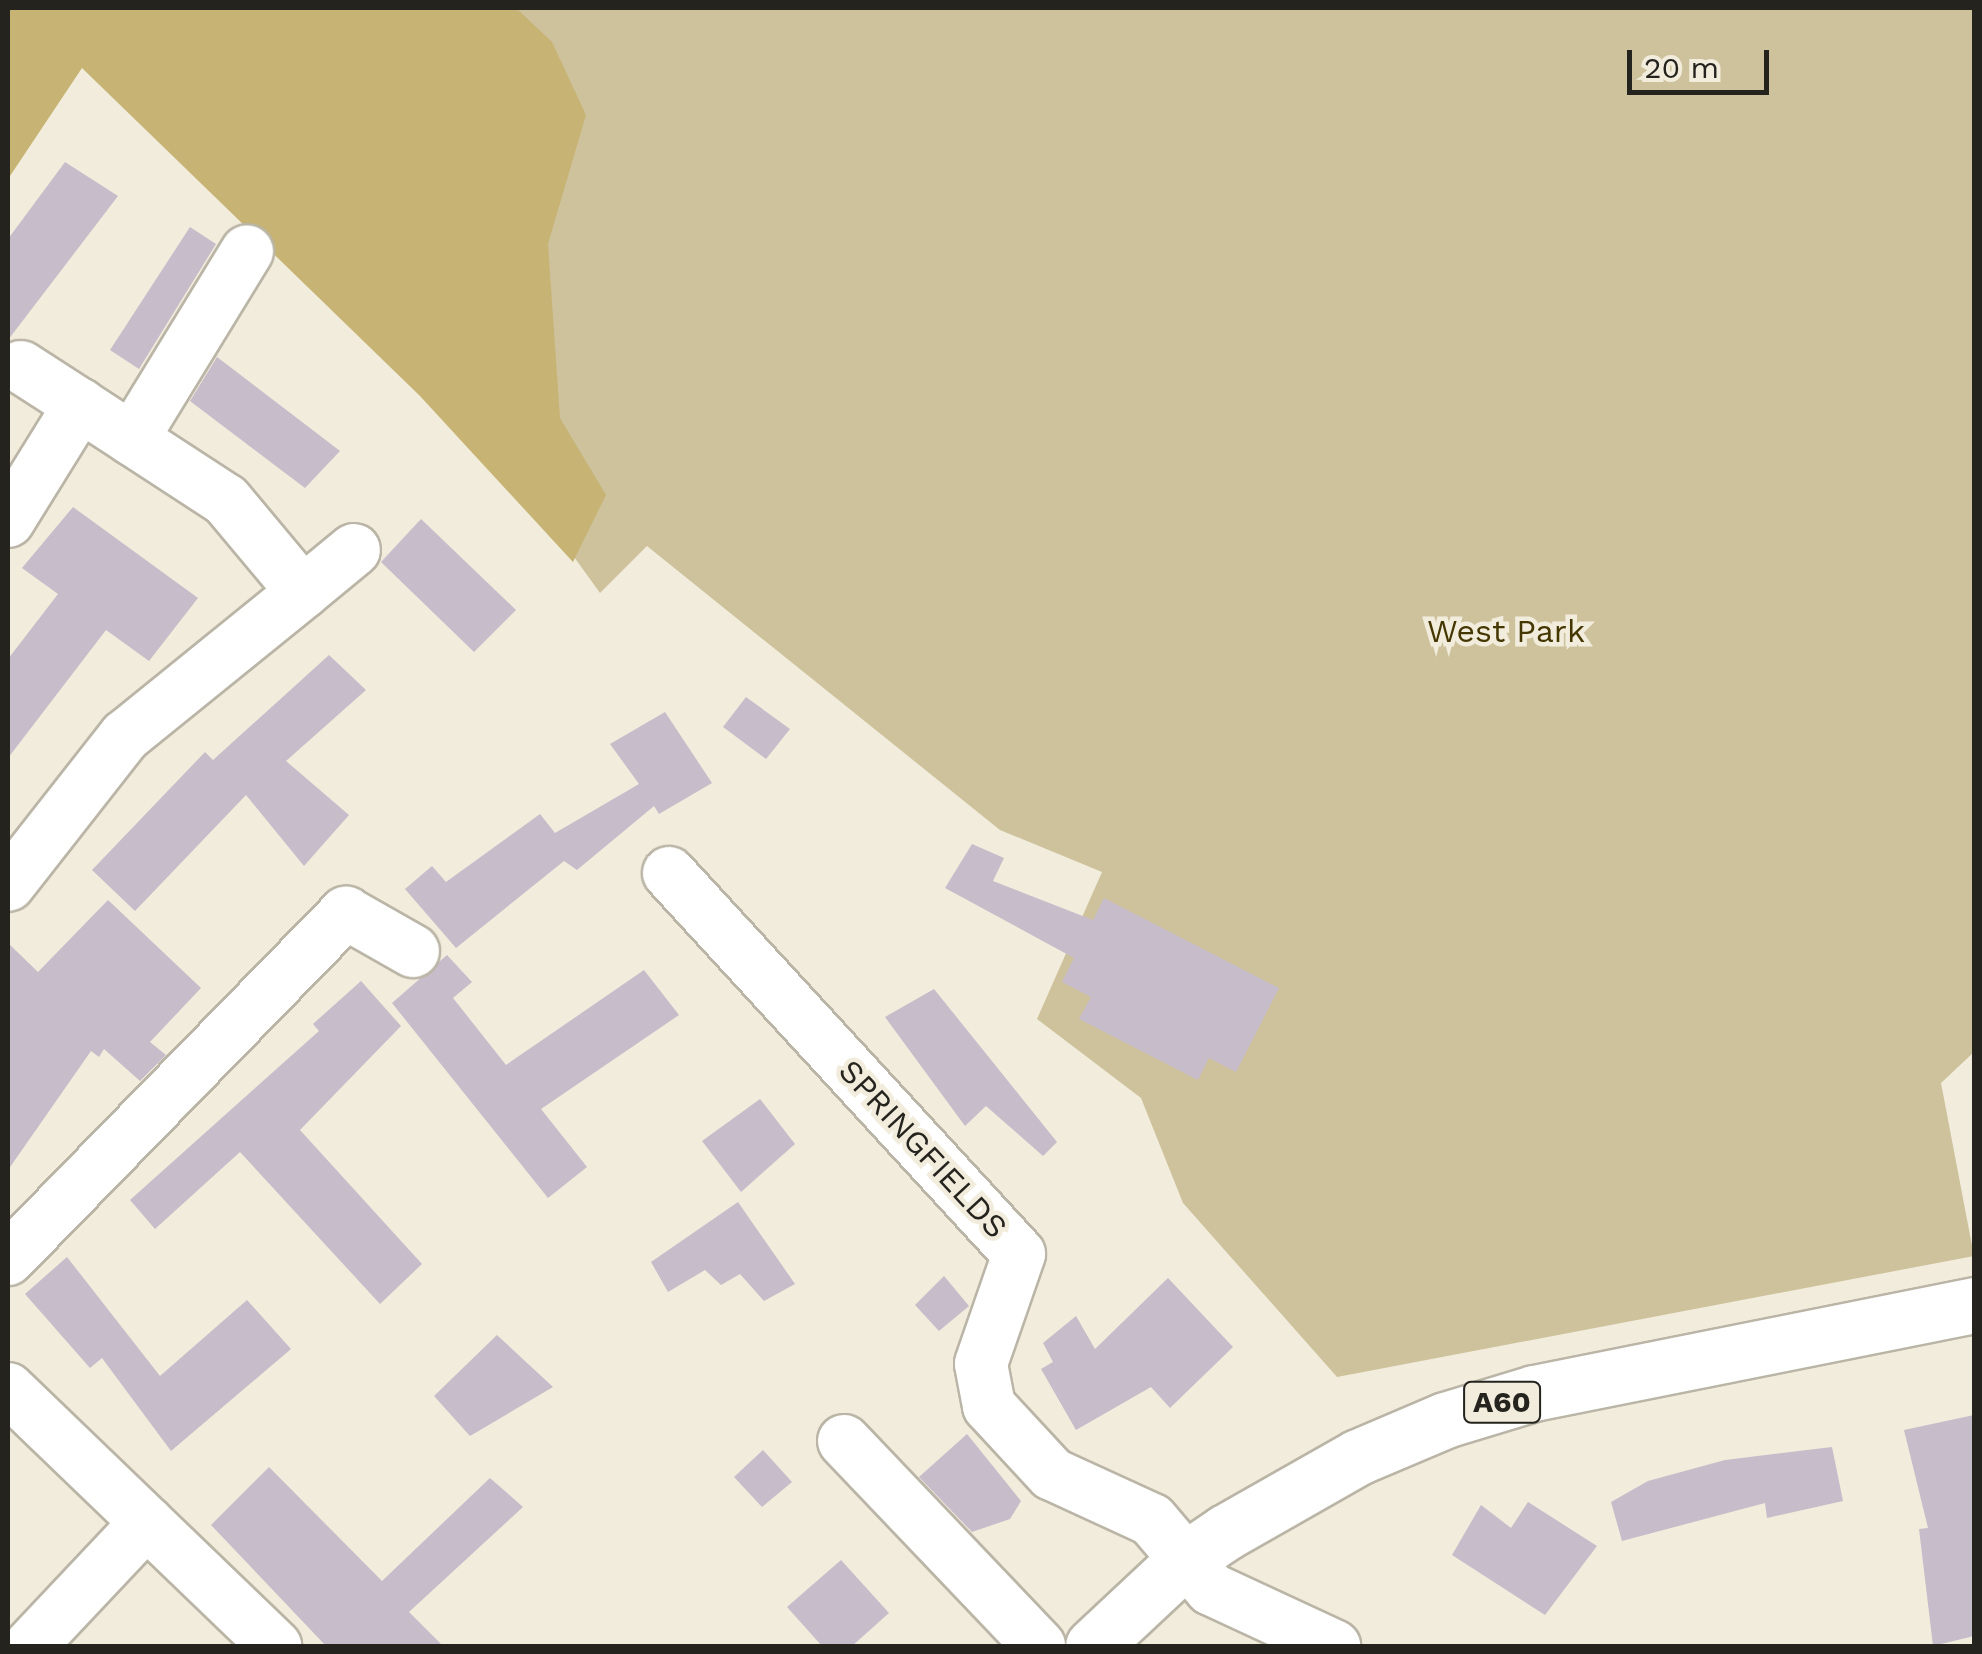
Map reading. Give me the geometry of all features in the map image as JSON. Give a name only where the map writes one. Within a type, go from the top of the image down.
[{"type":"main road","name":"A60","points":[[1092,1646],[1186,1559],[1287,1494],[1445,1420],[1534,1393],[1974,1305]]},
{"type":"street","points":[[132,438],[247,251]]},
{"type":"street","points":[[21,367],[226,500],[303,592]]},
{"type":"street","points":[[8,522],[80,405]]},
{"type":"street","points":[[8,884],[125,736],[354,550]]},
{"type":"street","name":"SPRINGFIELDS","points":[[669,873],[1019,1254],[982,1364],[989,1406],[1052,1474],[1152,1520],[1186,1559]]},
{"type":"street","points":[[8,1258],[346,913],[413,951]]},
{"type":"street","points":[[8,1388],[275,1646]]},
{"type":"street","points":[[844,1441],[1039,1646]]},
{"type":"street","points":[[30,1646],[147,1522]]},
{"type":"street","points":[[1186,1559],[1211,1590],[1334,1646]]},
{"type":"green space","name":"West Park","points":[[392,8],[1974,8],[1974,1052],[1941,1083],[1974,1256],[1337,1377],[1183,1203],[1141,1098],[1037,1019],[1102,872],[1000,830],[647,546],[600,593],[407,324]]},
{"type":"shaded area","points":[[8,8],[516,8],[552,42],[586,115],[548,244],[560,418],[606,495],[573,562],[420,396],[82,68],[8,179]]},
{"type":"building","points":[[65,162],[118,196],[8,340],[8,239]]},
{"type":"building","points":[[190,227],[216,244],[139,369],[110,350]]},
{"type":"building","points":[[217,357],[340,451],[305,488],[190,401]]},
{"type":"building","points":[[73,507],[198,598],[149,661],[106,630],[8,758],[8,659],[58,594],[22,568]]},
{"type":"building","points":[[421,519],[516,610],[474,652],[381,562]]},
{"type":"building","points":[[329,655],[366,690],[286,761],[349,815],[304,866],[246,795],[135,911],[92,870],[205,752],[213,760]]},
{"type":"building","points":[[746,697],[790,729],[766,759],[723,727]]},
{"type":"building","points":[[665,712],[712,783],[659,814],[654,806],[577,870],[564,861],[456,948],[405,889],[432,866],[446,882],[540,814],[555,833],[639,784],[610,744]]},
{"type":"building","points":[[972,844],[1004,858],[993,881],[1093,920],[1104,898],[1279,988],[1236,1072],[1209,1058],[1198,1080],[1079,1019],[1091,997],[1062,982],[1074,958],[945,888]]},
{"type":"building","points":[[108,900],[201,988],[150,1042],[166,1055],[140,1081],[104,1049],[99,1057],[91,1051],[8,1170],[8,943],[38,972]]},
{"type":"building","points":[[447,955],[472,982],[453,998],[506,1065],[644,970],[679,1015],[541,1109],[587,1167],[548,1198],[392,1003]]},
{"type":"building","points":[[361,981],[401,1026],[300,1130],[422,1264],[380,1304],[240,1152],[155,1229],[130,1200],[319,1031],[313,1024]]},
{"type":"building","points":[[934,989],[1057,1142],[1043,1156],[986,1106],[965,1126],[885,1017]]},
{"type":"building","points":[[760,1099],[795,1144],[741,1192],[702,1141]]},
{"type":"building","points":[[738,1202],[795,1284],[764,1301],[740,1274],[721,1285],[705,1270],[668,1292],[651,1262]]},
{"type":"building","points":[[67,1257],[160,1376],[247,1300],[291,1349],[171,1451],[102,1358],[90,1368],[25,1294]]},
{"type":"building","points":[[944,1276],[969,1306],[939,1331],[915,1305]]},
{"type":"building","points":[[1168,1278],[1233,1347],[1170,1408],[1151,1387],[1076,1430],[1041,1369],[1053,1362],[1043,1343],[1076,1316],[1095,1349]]},
{"type":"building","points":[[497,1335],[553,1387],[470,1436],[434,1396]]},
{"type":"building","points":[[1974,1415],[1974,1636],[1933,1646],[1919,1529],[1928,1528],[1904,1430]]},
{"type":"building","points":[[967,1434],[1021,1501],[1010,1519],[972,1532],[919,1477]]},
{"type":"building","points":[[1832,1447],[1843,1501],[1767,1518],[1765,1503],[1622,1541],[1611,1502],[1648,1481],[1725,1460]]},
{"type":"building","points":[[763,1450],[792,1482],[762,1507],[734,1477]]},
{"type":"building","points":[[269,1467],[382,1581],[490,1478],[523,1507],[409,1612],[443,1646],[326,1646],[211,1525]]},
{"type":"building","points":[[1528,1502],[1597,1546],[1545,1615],[1452,1555],[1481,1505],[1511,1528]]},
{"type":"building","points":[[841,1560],[889,1613],[852,1646],[822,1646],[787,1607]]}]
